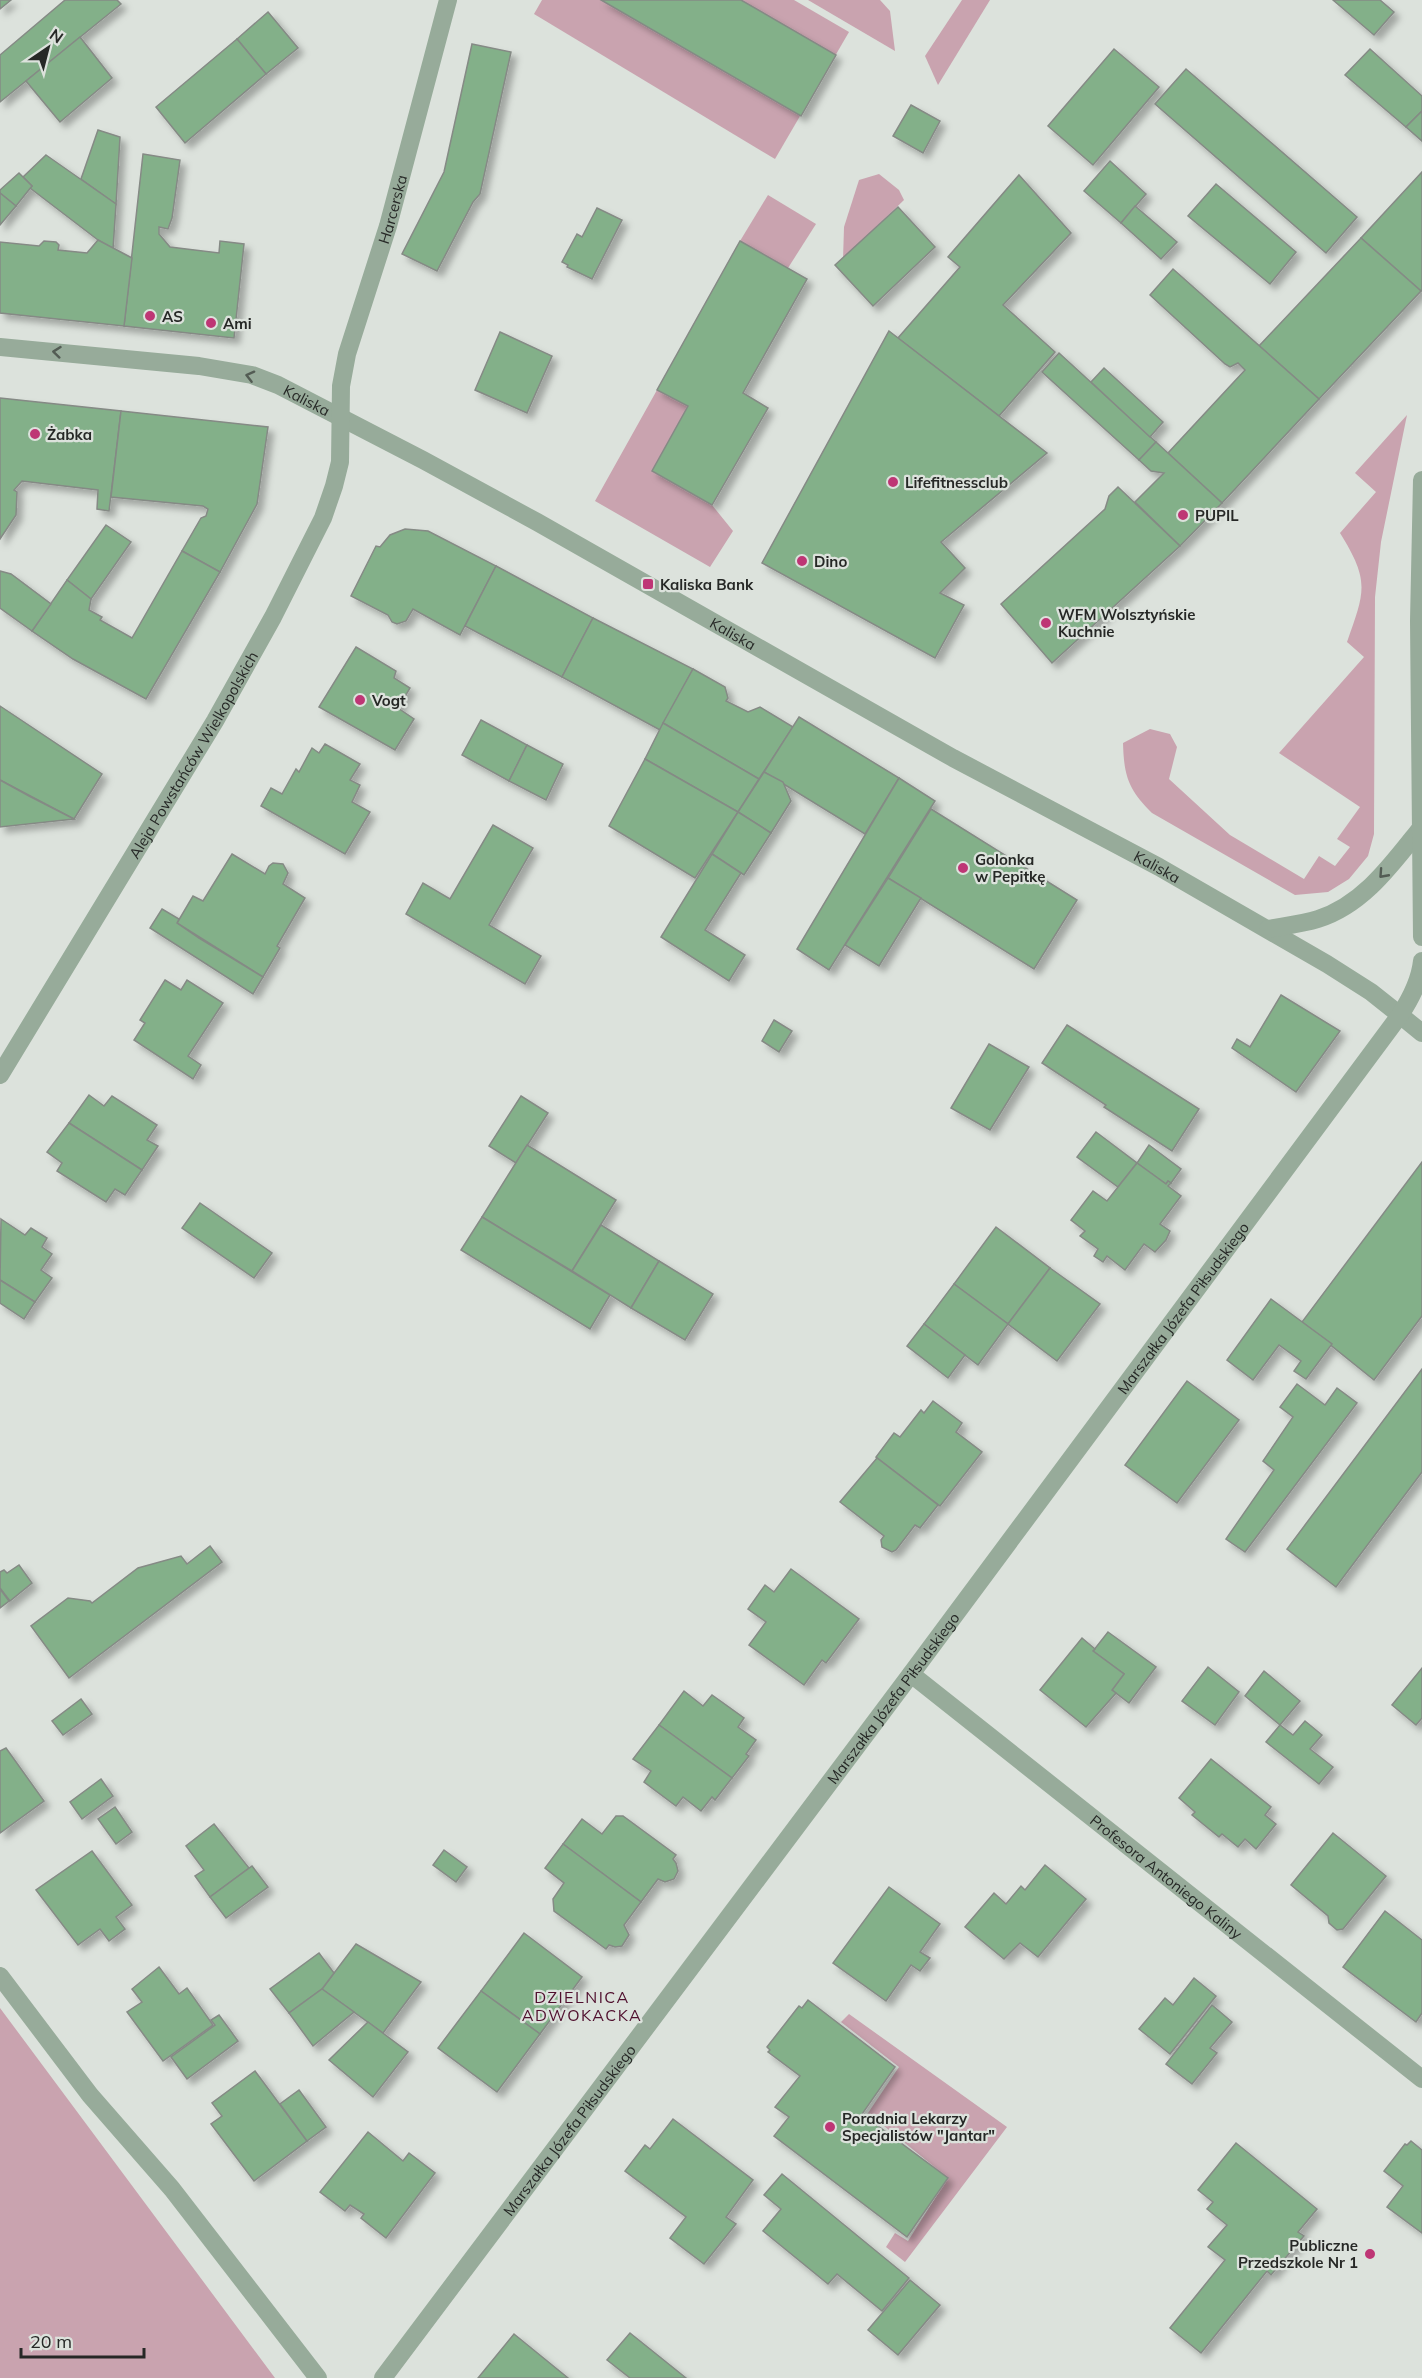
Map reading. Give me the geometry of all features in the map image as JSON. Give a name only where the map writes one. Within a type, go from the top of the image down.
[{"type":"street","name":"Harcerska","points":[[341,417],[341,386],[347,354],[388,226],[448,0]]},
{"type":"street","name":"Kaliska","points":[[0,346],[199,366],[252,375],[278,385],[537,522],[953,758],[1158,867],[1268,929],[1351,979],[1422,1033]]},
{"type":"street","name":"Aleja Powstańców Wielkopolskich","points":[[0,1075],[215,721],[273,617],[309,547],[334,486],[340,462],[341,417]]},
{"type":"street","points":[[1422,480],[1419,621],[1422,936]]},
{"type":"street","points":[[1268,929],[1318,919],[1353,901],[1374,884],[1420,829]]},
{"type":"street","name":"Marszałka Józefa Piłsudskiego","points":[[382,2378],[911,1674],[1400,1015],[1411,998],[1422,961]]},
{"type":"street","name":"Profesora Antoniego Kaliny","points":[[911,1674],[1422,2079]]},
{"type":"street","points":[[0,1976],[90,2095],[172,2189],[318,2378]]},
{"type":"shaded area","points":[[542,0],[794,0],[849,32],[775,159],[534,14]]},
{"type":"shaded area","points":[[808,0],[880,0],[890,11],[895,51]]},
{"type":"shaded area","points":[[962,0],[990,0],[938,85],[925,56]]},
{"type":"shaded area","points":[[879,174],[899,190],[904,200],[843,259],[844,227],[859,180]]},
{"type":"shaded area","points":[[768,195],[816,224],[788,268],[740,241]]},
{"type":"shaded area","points":[[657,390],[688,406],[652,471],[712,505],[733,531],[710,567],[595,501]]},
{"type":"shaded area","points":[[1407,415],[1381,542],[1375,597],[1374,834],[1368,856],[1349,879],[1328,892],[1295,895],[1152,813],[1137,797],[1129,781],[1123,743],[1150,729],[1170,734],[1177,747],[1169,779],[1230,835],[1304,879],[1319,856],[1335,866],[1350,847],[1337,839],[1360,807],[1279,753],[1364,657],[1347,642],[1358,610],[1362,586],[1356,563],[1340,533],[1376,492],[1355,473]]},
{"type":"shaded area","points":[[0,2008],[272,2374],[275,2378],[0,2378]]},
{"type":"shaded area","points":[[849,2014],[1007,2127],[905,2262],[886,2247],[895,2233],[908,2241],[948,2178],[868,2113],[899,2067],[841,2022]]},
{"type":"building","points":[[0,0],[11,0],[0,9]]},
{"type":"building","points":[[65,0],[117,0],[121,4],[0,102],[0,55]]},
{"type":"building","points":[[601,0],[741,0],[836,55],[801,116]]},
{"type":"building","points":[[1333,0],[1380,0],[1394,12],[1374,35]]},
{"type":"building","points":[[268,12],[298,48],[266,74],[237,39]]},
{"type":"building","points":[[80,37],[112,78],[60,122],[26,81]]},
{"type":"building","points":[[237,39],[266,74],[185,143],[156,107]]},
{"type":"building","points":[[472,44],[511,52],[480,194],[473,202],[437,271],[402,254],[444,172]]},
{"type":"building","points":[[1114,49],[1159,87],[1093,165],[1048,126]]},
{"type":"building","points":[[1370,49],[1422,96],[1422,111],[1406,127],[1345,75]]},
{"type":"building","points":[[1186,69],[1357,217],[1326,253],[1155,104]]},
{"type":"building","points":[[911,105],[940,121],[923,153],[893,136]]},
{"type":"building","points":[[1422,111],[1422,141],[1406,127]]},
{"type":"building","points":[[98,130],[120,137],[116,204],[81,179]]},
{"type":"building","points":[[143,154],[180,160],[172,218],[168,229],[159,227],[159,234],[170,247],[219,253],[220,241],[244,244],[234,338],[124,326]]},
{"type":"building","points":[[46,155],[116,204],[113,249],[30,188],[32,186],[23,177]]},
{"type":"building","points":[[1110,161],[1146,194],[1121,223],[1084,191]]},
{"type":"building","points":[[1422,172],[1422,290],[1421,291],[1361,238]]},
{"type":"building","points":[[19,173],[32,186],[16,206],[0,193],[0,190]]},
{"type":"building","points":[[1019,175],[1071,233],[1003,305],[1055,352],[999,416],[898,338],[960,267],[948,257]]},
{"type":"building","points":[[1216,184],[1296,252],[1270,284],[1188,216]]},
{"type":"building","points":[[0,193],[16,206],[0,225]]},
{"type":"building","points":[[1135,206],[1177,242],[1161,259],[1121,223]]},
{"type":"building","points":[[898,207],[935,247],[873,306],[835,265]]},
{"type":"building","points":[[597,208],[622,220],[592,279],[567,267],[568,265],[562,262],[577,234],[582,237]]},
{"type":"building","points":[[1361,238],[1421,291],[1319,399],[1259,346]]},
{"type":"building","points":[[98,240],[132,258],[124,326],[0,313],[0,242],[39,246],[44,241],[56,242],[59,245],[58,250],[87,253]]},
{"type":"building","points":[[740,241],[807,279],[743,393],[768,408],[712,505],[652,471],[688,406],[657,390]]},
{"type":"building","points":[[1173,269],[1319,399],[1222,503],[1168,453],[1245,370],[1238,363],[1230,367],[1225,364],[1150,295]]},
{"type":"building","points":[[889,331],[1047,453],[941,542],[965,568],[940,593],[964,605],[935,658],[762,563]]},
{"type":"building","points":[[500,332],[552,356],[527,413],[475,390]]},
{"type":"building","points":[[1059,353],[1156,442],[1139,460],[1042,372]]},
{"type":"building","points":[[1104,368],[1163,422],[1150,437],[1091,382]]},
{"type":"building","points":[[0,398],[121,411],[109,511],[97,509],[98,490],[22,481],[14,490],[17,492],[16,515],[0,539]]},
{"type":"building","points":[[121,411],[268,427],[257,504],[220,572],[182,551],[201,518],[206,516],[208,509],[203,506],[111,497]]},
{"type":"building","points":[[1156,442],[1222,503],[1180,546],[1135,502],[1164,473],[1151,471],[1139,460]]},
{"type":"building","points":[[1118,487],[1180,546],[1052,663],[1001,604],[1105,509],[1109,496]]},
{"type":"building","points":[[106,525],[131,542],[91,599],[67,580]]},
{"type":"building","points":[[405,529],[428,531],[496,566],[460,635],[413,609],[406,621],[397,624],[392,622],[388,615],[351,596],[376,546],[380,547],[390,535]]},
{"type":"building","points":[[182,551],[220,572],[146,699],[73,659],[32,631],[67,580],[91,599],[89,610],[102,617],[100,620],[132,638]]},
{"type":"building","points":[[496,566],[593,618],[562,677],[465,626]]},
{"type":"building","points":[[0,571],[11,574],[51,604],[32,631],[0,608]]},
{"type":"building","points":[[593,618],[693,669],[660,730],[562,677]]},
{"type":"building","points":[[356,647],[396,671],[394,678],[410,688],[398,708],[414,719],[395,750],[319,707]]},
{"type":"building","points":[[693,669],[725,687],[728,698],[726,701],[748,712],[760,707],[793,727],[759,779],[663,723]]},
{"type":"building","points":[[0,706],[102,774],[74,819],[0,780]]},
{"type":"building","points":[[799,717],[899,778],[865,834],[764,772]]},
{"type":"building","points":[[481,720],[527,745],[509,781],[462,755]]},
{"type":"building","points":[[663,723],[759,779],[738,812],[645,759]]},
{"type":"building","points":[[325,744],[360,764],[350,780],[360,785],[352,802],[370,812],[345,854],[261,806],[271,788],[282,794],[296,769],[299,772],[312,748],[319,753]]},
{"type":"building","points":[[527,745],[563,764],[546,800],[509,781]]},
{"type":"building","points":[[645,759],[738,812],[695,878],[609,826]]},
{"type":"building","points":[[764,772],[783,782],[791,801],[771,833],[738,812]]},
{"type":"building","points":[[899,778],[935,801],[829,970],[797,949]]},
{"type":"building","points":[[0,780],[29,796],[74,819],[0,827]]},
{"type":"building","points":[[931,809],[1077,900],[1034,969],[888,878]]},
{"type":"building","points":[[738,812],[771,833],[744,875],[712,854]]},
{"type":"building","points":[[493,825],[533,848],[489,925],[541,956],[525,984],[406,914],[423,883],[450,899]]},
{"type":"building","points":[[232,854],[265,874],[273,863],[283,864],[288,873],[283,884],[305,898],[277,946],[280,948],[263,977],[177,923],[193,896],[203,901]]},
{"type":"building","points":[[712,854],[741,873],[705,930],[745,955],[729,981],[661,937]]},
{"type":"building","points":[[888,878],[921,898],[879,966],[845,945]]},
{"type":"building","points":[[162,909],[179,919],[177,923],[199,938],[263,977],[253,994],[150,928]]},
{"type":"building","points":[[165,980],[181,990],[187,980],[223,1003],[188,1056],[201,1065],[193,1079],[134,1040],[145,1023],[140,1020]]},
{"type":"building","points":[[1281,995],[1340,1031],[1296,1092],[1232,1048],[1237,1039],[1250,1047]]},
{"type":"building","points":[[774,1020],[792,1031],[779,1052],[762,1041]]},
{"type":"building","points":[[1067,1025],[1199,1109],[1172,1151],[1042,1063]]},
{"type":"building","points":[[989,1044],[1029,1067],[990,1130],[951,1108]]},
{"type":"building","points":[[89,1095],[104,1106],[112,1096],[157,1125],[147,1140],[158,1146],[142,1170],[69,1123]]},
{"type":"building","points":[[521,1096],[548,1113],[516,1163],[489,1146]]},
{"type":"building","points":[[69,1123],[142,1170],[125,1195],[115,1189],[106,1202],[57,1171],[62,1163],[47,1152]]},
{"type":"building","points":[[1096,1132],[1137,1163],[1118,1187],[1077,1157]]},
{"type":"building","points":[[527,1145],[616,1200],[572,1271],[482,1217]]},
{"type":"building","points":[[1149,1145],[1181,1169],[1171,1183],[1168,1181],[1166,1184],[1137,1163]]},
{"type":"building","points":[[1422,1162],[1422,1316],[1374,1380],[1302,1322]]},
{"type":"building","points":[[1137,1163],[1166,1184],[1168,1181],[1171,1183],[1168,1186],[1181,1196],[1160,1224],[1170,1231],[1166,1240],[1155,1252],[1144,1244],[1125,1270],[1107,1256],[1103,1262],[1094,1256],[1098,1249],[1080,1236],[1085,1231],[1071,1220],[1093,1191],[1107,1201]]},
{"type":"building","points":[[200,1203],[272,1253],[254,1278],[182,1228]]},
{"type":"building","points":[[482,1217],[610,1295],[590,1329],[461,1250]]},
{"type":"building","points":[[1,1219],[25,1235],[31,1228],[47,1238],[42,1247],[52,1254],[41,1270],[52,1278],[35,1302],[0,1280]]},
{"type":"building","points":[[601,1225],[659,1261],[631,1308],[572,1271]]},
{"type":"building","points":[[996,1227],[1050,1268],[1008,1324],[954,1284]]},
{"type":"building","points":[[659,1261],[713,1294],[685,1340],[631,1308]]},
{"type":"building","points":[[1050,1268],[1100,1304],[1057,1361],[1008,1324]]},
{"type":"building","points":[[0,1280],[35,1302],[24,1319],[0,1303]]},
{"type":"building","points":[[954,1284],[1008,1324],[978,1365],[924,1324]]},
{"type":"building","points":[[1271,1299],[1332,1344],[1306,1379],[1294,1371],[1301,1361],[1279,1345],[1253,1380],[1227,1360]]},
{"type":"building","points":[[924,1324],[965,1355],[948,1378],[907,1346]]},
{"type":"building","points":[[1422,1369],[1422,1472],[1336,1587],[1287,1549]]},
{"type":"building","points":[[1187,1381],[1239,1420],[1177,1503],[1125,1465]]},
{"type":"building","points":[[1297,1384],[1325,1405],[1337,1388],[1357,1403],[1245,1552],[1226,1539],[1274,1470],[1263,1461],[1293,1417],[1280,1407]]},
{"type":"building","points":[[933,1401],[962,1423],[956,1432],[982,1452],[940,1506],[876,1457],[894,1433],[900,1437],[921,1410],[924,1413]]},
{"type":"building","points":[[877,1458],[938,1505],[920,1528],[915,1525],[892,1552],[882,1547],[881,1540],[884,1536],[840,1502]]},
{"type":"building","points":[[210,1546],[222,1562],[69,1678],[31,1626],[68,1598],[92,1603],[138,1568],[181,1556],[187,1564]]},
{"type":"building","points":[[19,1565],[32,1583],[10,1601],[0,1588],[0,1572],[4,1570],[7,1573]]},
{"type":"building","points":[[791,1569],[859,1619],[826,1663],[822,1660],[804,1685],[749,1645],[766,1622],[748,1609],[765,1585],[774,1592]]},
{"type":"building","points":[[0,1589],[9,1601],[0,1608]]},
{"type":"building","points":[[1108,1632],[1156,1667],[1129,1703],[1112,1690],[1124,1674],[1093,1651]]},
{"type":"building","points":[[1082,1638],[1095,1649],[1093,1651],[1124,1674],[1112,1690],[1116,1693],[1086,1727],[1040,1690]]},
{"type":"building","points":[[1208,1667],[1239,1692],[1215,1725],[1182,1701]]},
{"type":"building","points":[[1422,1668],[1422,1718],[1416,1725],[1392,1705]]},
{"type":"building","points":[[1264,1671],[1300,1701],[1280,1725],[1245,1696]]},
{"type":"building","points":[[684,1691],[703,1706],[712,1695],[744,1718],[738,1727],[756,1740],[746,1754],[749,1756],[732,1778],[659,1725]]},
{"type":"building","points":[[81,1699],[92,1714],[63,1735],[52,1721]]},
{"type":"building","points":[[1305,1721],[1322,1735],[1310,1749],[1333,1767],[1319,1784],[1266,1742],[1280,1725],[1293,1735]]},
{"type":"building","points":[[659,1725],[732,1778],[715,1800],[712,1797],[701,1811],[683,1797],[676,1806],[644,1782],[651,1771],[633,1759]]},
{"type":"building","points":[[6,1748],[44,1801],[0,1833],[0,1751]]},
{"type":"building","points":[[1211,1759],[1271,1807],[1265,1815],[1276,1824],[1256,1849],[1245,1839],[1238,1847],[1222,1834],[1219,1837],[1192,1815],[1195,1812],[1179,1798]]},
{"type":"building","points":[[101,1779],[113,1796],[82,1819],[70,1802]]},
{"type":"building","points":[[115,1807],[132,1832],[116,1844],[98,1819]]},
{"type":"building","points":[[616,1816],[623,1816],[676,1855],[673,1859],[678,1871],[674,1879],[665,1882],[658,1879],[641,1902],[563,1844],[582,1819],[602,1834]]},
{"type":"building","points":[[214,1824],[249,1868],[210,1897],[195,1876],[204,1870],[186,1846]]},
{"type":"building","points":[[1333,1833],[1386,1876],[1343,1929],[1337,1930],[1329,1923],[1328,1916],[1291,1885]]},
{"type":"building","points":[[563,1844],[641,1902],[624,1925],[629,1935],[622,1946],[609,1945],[606,1949],[554,1911],[553,1899],[564,1883],[545,1868]]},
{"type":"building","points":[[444,1850],[467,1867],[456,1882],[433,1865]]},
{"type":"building","points":[[92,1851],[132,1905],[116,1917],[125,1929],[109,1941],[100,1929],[78,1945],[36,1890]]},
{"type":"building","points":[[1045,1865],[1086,1899],[1038,1957],[1020,1943],[1004,1959],[965,1927],[994,1893],[1006,1904],[1021,1886],[1025,1890]]},
{"type":"building","points":[[252,1866],[268,1887],[226,1918],[210,1897]]},
{"type":"building","points":[[889,1887],[940,1924],[920,1952],[930,1958],[920,1971],[911,1965],[886,2001],[833,1963]]},
{"type":"building","points":[[1385,1911],[1422,1940],[1422,2013],[1416,2022],[1343,1967]]},
{"type":"building","points":[[524,1933],[582,1977],[540,2034],[481,1991]]},
{"type":"building","points":[[356,1944],[421,1982],[383,2033],[322,1989]]},
{"type":"building","points":[[319,1953],[334,1973],[322,1989],[289,2013],[270,1989]]},
{"type":"building","points":[[159,1967],[179,1994],[187,1988],[213,2025],[163,2061],[127,2012],[142,2002],[132,1989]]},
{"type":"building","points":[[1194,1978],[1216,1996],[1170,2054],[1139,2029],[1165,1998],[1173,2005]]},
{"type":"building","points":[[322,1989],[354,2012],[313,2046],[289,2013]]},
{"type":"building","points":[[481,1991],[540,2034],[497,2092],[438,2048]]},
{"type":"building","name":"Poradnia Lekarzy Specjalistów \"Jantar\"","points":[[808,2000],[895,2067],[862,2114],[948,2178],[907,2237],[774,2136],[789,2117],[775,2107],[800,2076],[768,2052],[770,2050],[767,2047],[799,2006],[802,2008]]},
{"type":"building","points":[[1212,2005],[1232,2022],[1210,2048],[1217,2053],[1192,2084],[1166,2064]]},
{"type":"building","points":[[219,2015],[238,2041],[187,2079],[171,2057],[215,2025],[211,2020]]},
{"type":"building","points":[[368,2022],[408,2052],[373,2097],[329,2060]]},
{"type":"building","points":[[255,2071],[307,2141],[254,2181],[211,2124],[222,2116],[212,2103]]},
{"type":"building","points":[[299,2090],[326,2127],[307,2141],[280,2104]]},
{"type":"building","points":[[673,2119],[753,2180],[726,2217],[736,2224],[704,2264],[670,2238],[686,2217],[625,2171],[645,2145],[650,2149]]},
{"type":"building","points":[[368,2132],[403,2161],[409,2153],[435,2173],[386,2238],[361,2218],[364,2214],[350,2205],[345,2211],[320,2192]]},
{"type":"building","points":[[1411,2141],[1422,2150],[1422,2233],[1387,2207],[1403,2186],[1384,2171],[1405,2144]]},
{"type":"building","points":[[1236,2143],[1317,2209],[1298,2232],[1304,2236],[1271,2275],[1267,2271],[1201,2353],[1170,2328],[1225,2260],[1208,2247],[1227,2225],[1207,2209],[1213,2202],[1198,2190]]},
{"type":"building","points":[[782,2174],[909,2278],[882,2311],[837,2274],[828,2284],[763,2231],[781,2209],[764,2195]]},
{"type":"building","points":[[910,2280],[940,2305],[898,2355],[868,2330]]},
{"type":"building","points":[[630,2333],[686,2378],[630,2378],[607,2360]]},
{"type":"building","points":[[514,2334],[568,2378],[478,2378]]},
{"type":"place","name":"AS","points":[[150,316]]},
{"type":"place","name":"Ami","points":[[211,323]]},
{"type":"place","name":"Żabka","points":[[35,434]]},
{"type":"place","name":"Lifefitnessclub","points":[[893,482]]},
{"type":"place","name":"PUPIL","points":[[1183,515]]},
{"type":"place","name":"Dino","points":[[802,561]]},
{"type":"place","name":"Kaliska Bank","points":[[648,584]]},
{"type":"place","name":"WFM Wolsztyńskie Kuchnie","points":[[1046,623]]},
{"type":"place","name":"Vogt","points":[[360,700]]},
{"type":"place","name":"Golonka w Pepitkę","points":[[963,868]]},
{"type":"place","name":"Poradnia Lekarzy Specjalistów \"Jantar\"","points":[[830,2127]]},
{"type":"place","name":"Publiczne Przedszkole Nr 1","points":[[1370,2254]]},
{"type":"district","name":"DZIELNICA ADWOKACKA","points":[[582,2006]]}]
